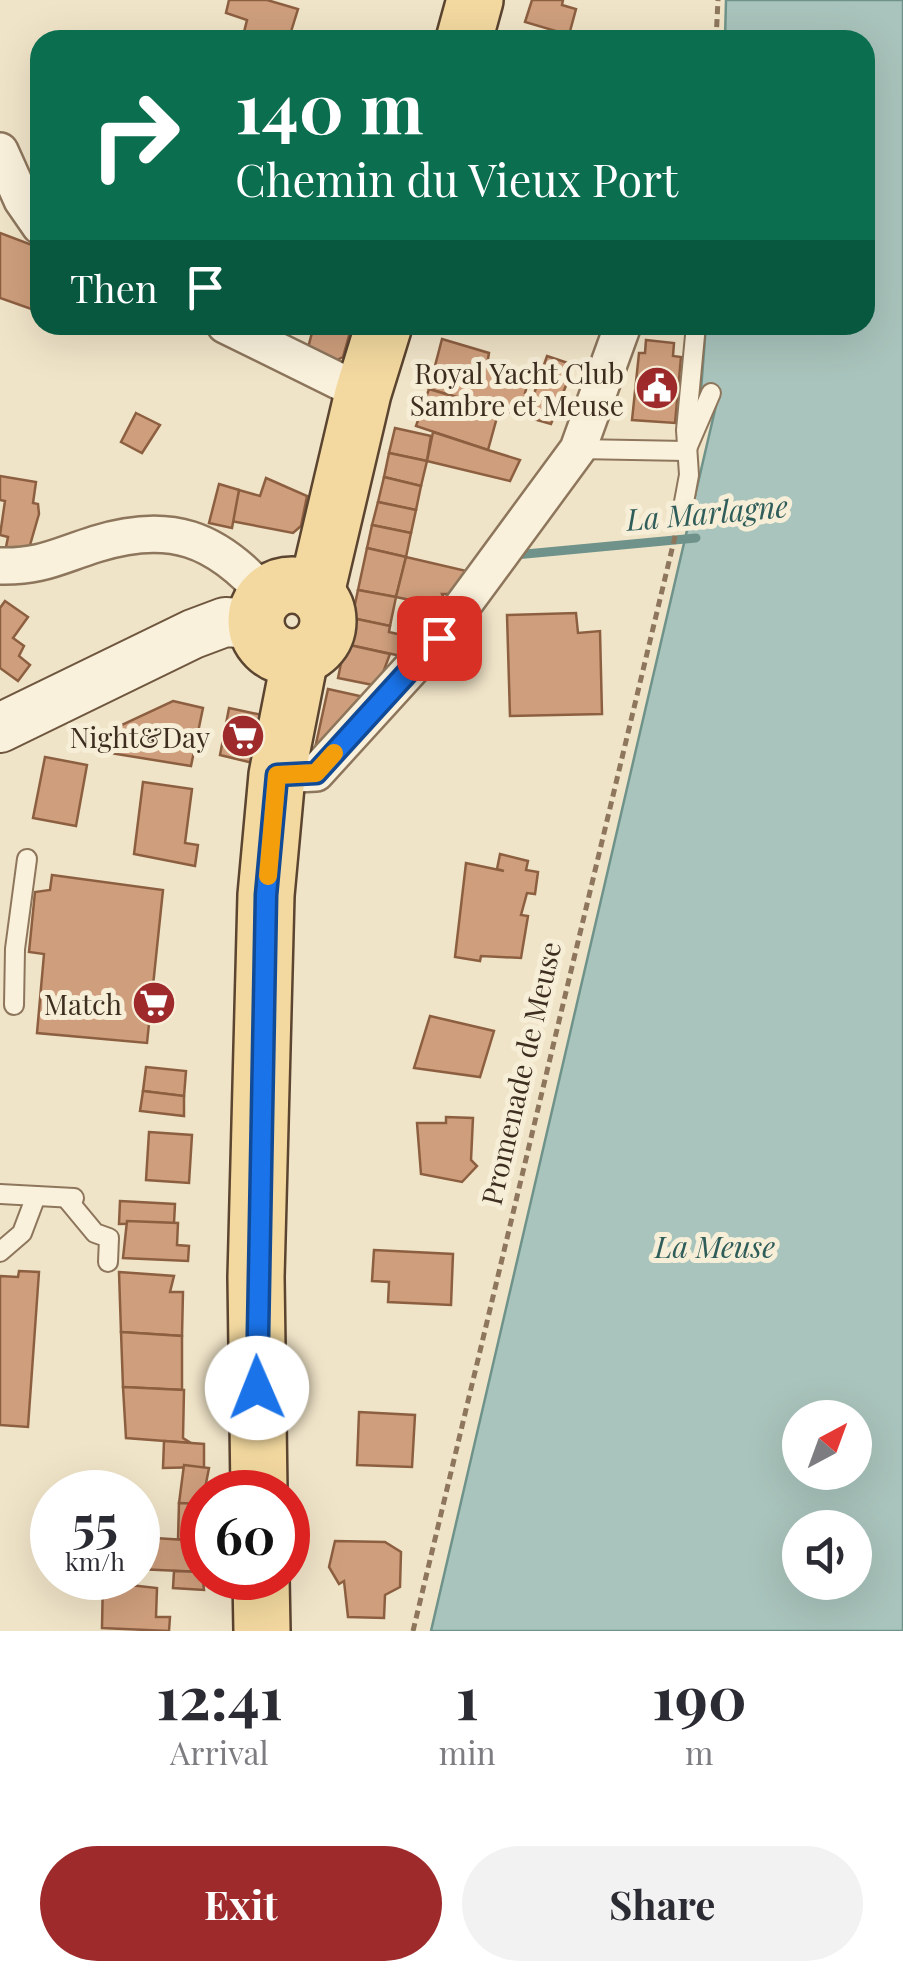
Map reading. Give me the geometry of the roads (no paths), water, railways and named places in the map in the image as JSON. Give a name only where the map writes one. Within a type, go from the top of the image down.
[{"type":"main road","points":[[467,30],[475,0]]},
{"type":"main road","points":[[279,604],[381,335]]},
{"type":"main road","points":[[0,728],[225,622],[279,604],[328,610],[329,631],[318,648],[300,658],[277,775],[266,895],[256,1277],[259,1470]]},
{"type":"main road","points":[[261,1600],[262,1631]]},
{"type":"street","points":[[0,151],[30,212]]},
{"type":"street","points":[[245,335],[362,393]]},
{"type":"street","points":[[277,775],[316,773],[439,638],[578,449],[619,335]]},
{"type":"street","points":[[0,566],[35,567],[97,544],[146,533],[208,543],[239,564],[279,604]]},
{"type":"lane","points":[[684,502],[690,475],[686,450],[695,335]]},
{"type":"lane","points":[[686,450],[711,393]]},
{"type":"lane","points":[[578,449],[686,450]]},
{"type":"lane","points":[[14,1004],[15,949],[26,859]]},
{"type":"lane","points":[[0,1194],[73,1198],[95,1232],[109,1238],[108,1262]]},
{"type":"lane","points":[[0,1252],[22,1234],[36,1196]]},
{"type":"water","name":"La Meuse","points":[[726,0],[903,0],[903,1631],[431,1631],[718,397],[701,390],[705,335],[875,335],[875,30],[725,30]]},
{"type":"waterway","name":"La Marlagne","points":[[515,555],[696,538]]},
{"type":"place","name":"Royal Yacht Club Sambre et Meuse","points":[[657,388]]},
{"type":"place","name":"Night&Day","points":[[243,736]]},
{"type":"place","name":"Match","points":[[154,1003]]}]
